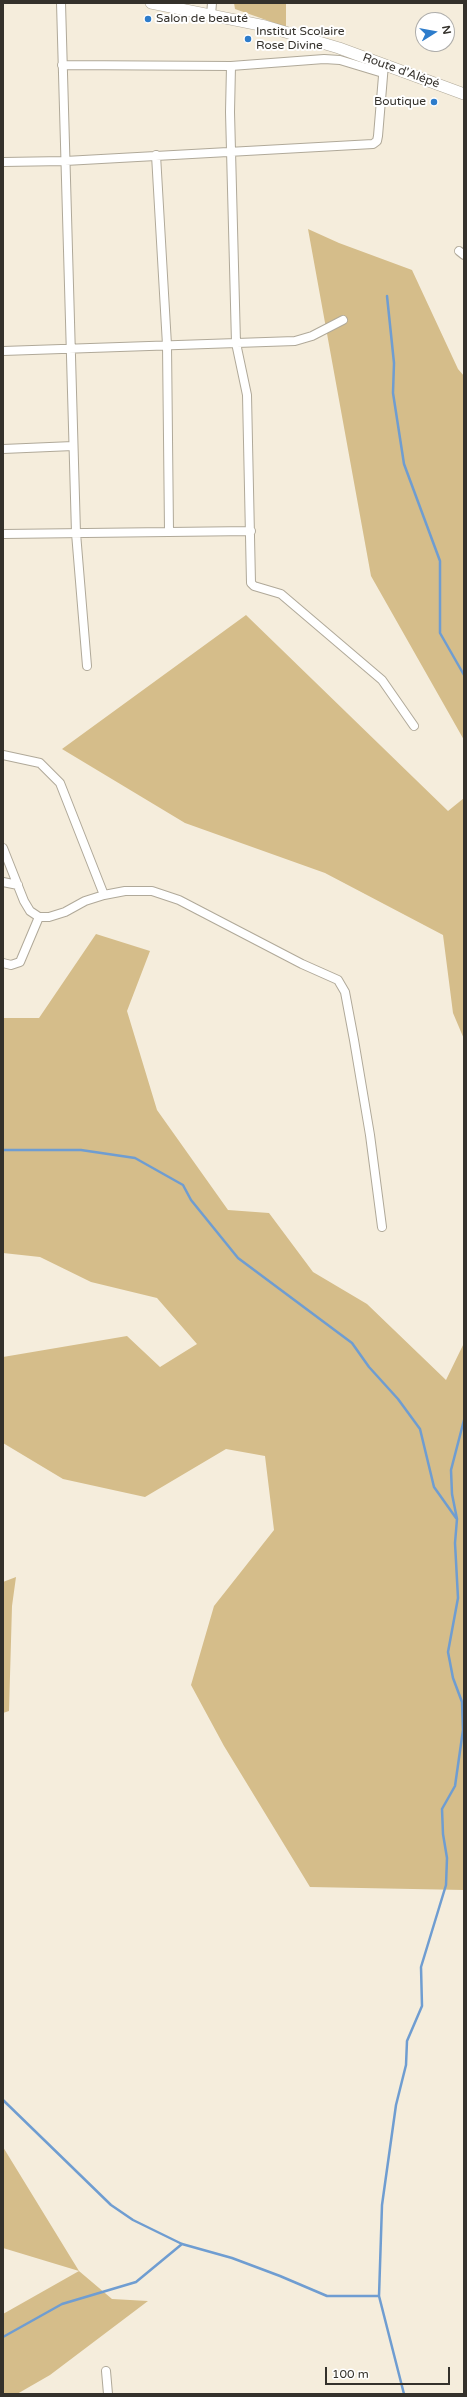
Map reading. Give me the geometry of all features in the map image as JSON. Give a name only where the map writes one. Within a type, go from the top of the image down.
[{"type":"main road","name":"Route d'Alépé","points":[[151,3],[265,26],[384,68],[464,94]]},
{"type":"street","points":[[61,3],[69,348],[76,533],[87,666]]},
{"type":"street","points":[[211,15],[212,3]]},
{"type":"street","points":[[3,162],[65,161],[232,152],[375,142],[378,136],[384,68],[324,58],[231,66],[62,65]]},
{"type":"street","points":[[231,66],[236,342],[247,395],[251,531],[250,576],[254,586],[281,594],[382,680],[414,726]]},
{"type":"street","points":[[156,155],[167,345],[169,531]]},
{"type":"street","points":[[3,351],[304,340],[343,320]]},
{"type":"street","points":[[3,449],[73,446]]},
{"type":"street","points":[[3,534],[251,531]]},
{"type":"street","points":[[3,755],[40,763],[60,783],[104,895]]},
{"type":"street","points":[[3,848],[30,911],[39,917],[49,917],[65,912],[85,901],[104,895],[138,890],[152,891],[179,900],[289,957],[338,980],[345,992],[353,1033],[370,1135],[382,1227]]},
{"type":"street","points":[[3,882],[18,885]]},
{"type":"street","points":[[3,963],[11,965],[20,962],[39,917]]},
{"type":"street","points":[[106,2371],[108,2394]]},
{"type":"shaded area","points":[[234,3],[286,3],[286,27],[235,9]]},
{"type":"shaded area","points":[[308,229],[339,243],[412,270],[458,369],[464,376],[464,740],[371,576]]},
{"type":"shaded area","points":[[246,615],[448,811],[464,798],[464,1039],[453,1013],[443,935],[325,873],[185,823],[62,749]]},
{"type":"shaded area","points":[[96,934],[150,951],[127,1011],[157,1110],[228,1210],[269,1213],[313,1272],[367,1304],[446,1380],[464,1343],[464,1890],[310,1887],[224,1746],[191,1685],[214,1606],[274,1530],[265,1456],[226,1449],[145,1497],[63,1479],[3,1443],[3,1357],[127,1336],[160,1367],[197,1344],[157,1298],[91,1282],[40,1257],[3,1253],[3,1018],[39,1018]]},
{"type":"shaded area","points":[[16,1577],[12,1606],[9,1711],[3,1713],[3,1582]]},
{"type":"shaded area","points":[[3,2147],[79,2271],[3,2248]]},
{"type":"shaded area","points":[[79,2271],[112,2299],[148,2301],[50,2375],[17,2394],[3,2394],[3,2314]]},
{"type":"waterway","points":[[387,296],[394,363],[393,393],[404,464],[440,561],[440,633],[464,675]]},
{"type":"waterway","points":[[3,1150],[81,1150],[135,1158],[183,1185],[191,1200],[238,1258],[352,1343],[369,1367],[398,1399],[420,1429],[434,1487],[456,1518]]},
{"type":"waterway","points":[[404,2394],[379,2296],[382,2205],[396,2105],[406,2065],[407,2041],[422,2006],[421,1967],[446,1885],[447,1858],[443,1834],[442,1809],[455,1786],[463,1730],[462,1702],[453,1678],[448,1652],[458,1598],[455,1543],[457,1519],[452,1494],[451,1470],[464,1420]]},
{"type":"waterway","points":[[3,2100],[111,2205],[133,2220],[182,2244],[232,2258],[327,2296],[379,2296]]},
{"type":"waterway","points":[[3,2337],[62,2304],[136,2282],[182,2244]]},
{"type":"place","name":"Salon de beauté","points":[[148,19]]},
{"type":"place","name":"Institut Scolaire Rose Divine","points":[[248,39]]},
{"type":"place","name":"Boutique","points":[[434,102]]}]
